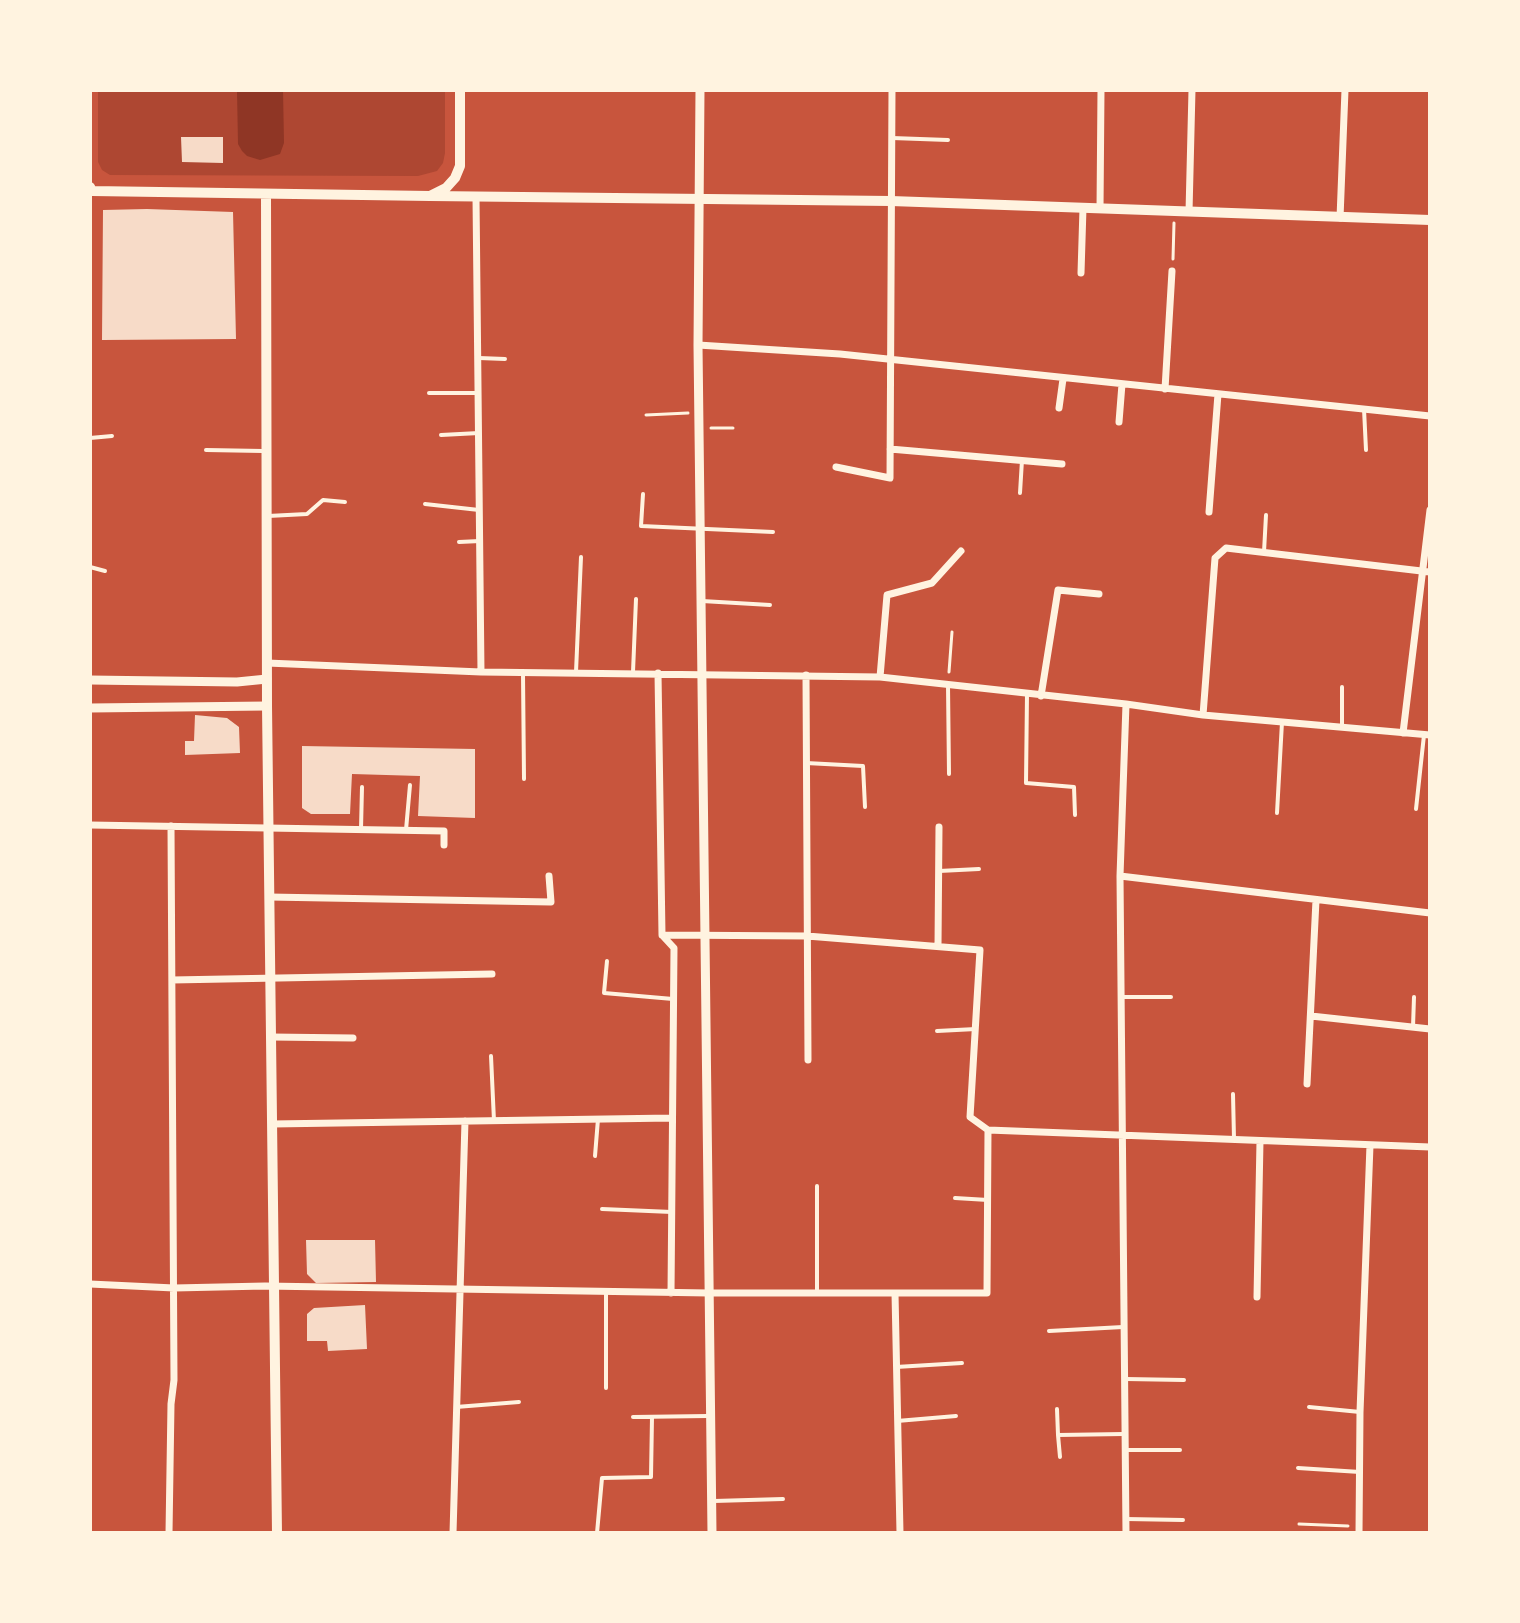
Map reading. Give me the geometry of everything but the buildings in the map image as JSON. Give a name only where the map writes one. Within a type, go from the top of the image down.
[{"type":"main road","points":[[430,196],[446,188],[460,166],[460,90]]},
{"type":"main road","points":[[91,190],[266,195],[891,201],[1430,220]]},
{"type":"main road","points":[[266,195],[268,828],[277,1533]]},
{"type":"street","points":[[700,90],[698,345],[712,1533]]},
{"type":"street","points":[[836,467],[890,478],[892,90]]},
{"type":"street","points":[[1100,209],[1101,90]]},
{"type":"street","points":[[1189,212],[1192,90]]},
{"type":"street","points":[[1340,218],[1345,90]]},
{"type":"street","points":[[476,197],[481,672]]},
{"type":"street","points":[[1081,273],[1083,208]]},
{"type":"street","points":[[1165,389],[1172,271]]},
{"type":"street","points":[[698,345],[890,360],[1430,416]]},
{"type":"street","points":[[1059,408],[1063,379]]},
{"type":"street","points":[[1119,422],[1122,384]]},
{"type":"street","points":[[1209,512],[1218,394]]},
{"type":"street","points":[[890,449],[1062,464]]},
{"type":"street","points":[[1403,733],[1427,572],[1430,510]]},
{"type":"street","points":[[1203,715],[1215,558],[1226,548],[1427,572]]},
{"type":"street","points":[[880,677],[887,595],[932,583],[961,551]]},
{"type":"street","points":[[1041,696],[1058,590],[1099,594]]},
{"type":"street","points":[[267,663],[481,672],[880,677],[1203,715],[1427,735]]},
{"type":"street","points":[[658,673],[662,935],[674,948],[671,1293]]},
{"type":"street","points":[[806,675],[808,1060]]},
{"type":"street","points":[[90,680],[237,682],[267,679]]},
{"type":"street","points":[[1126,704],[1120,876],[1126,1533]]},
{"type":"street","points":[[90,708],[267,706]]},
{"type":"street","points":[[90,825],[444,831],[444,845]]},
{"type":"street","points":[[169,1533],[174,1380],[171,826]]},
{"type":"street","points":[[938,946],[939,827]]},
{"type":"street","points":[[269,897],[551,902],[549,876]]},
{"type":"street","points":[[1120,876],[1430,913]]},
{"type":"street","points":[[1307,1084],[1316,900]]},
{"type":"street","points":[[662,935],[807,936],[980,950],[970,1117],[988,1130],[1430,1147]]},
{"type":"street","points":[[172,980],[492,974]]},
{"type":"street","points":[[1311,1016],[1430,1029]]},
{"type":"street","points":[[271,1037],[353,1038]]},
{"type":"street","points":[[272,1124],[672,1118]]},
{"type":"street","points":[[453,1533],[465,1121]]},
{"type":"street","points":[[90,1284],[174,1288],[274,1286],[671,1293],[987,1293],[988,1130]]},
{"type":"street","points":[[1257,1297],[1260,1141]]},
{"type":"street","points":[[1359,1530],[1370,1145]]},
{"type":"street","points":[[895,1293],[900,1533]]},
{"type":"lane","points":[[892,138],[948,140]]},
{"type":"lane","points":[[478,358],[505,359]]},
{"type":"lane","points":[[429,393],[478,393]]},
{"type":"lane","points":[[1364,409],[1366,450]]},
{"type":"lane","points":[[441,435],[479,433]]},
{"type":"lane","points":[[90,438],[112,436]]},
{"type":"lane","points":[[206,450],[266,451]]},
{"type":"lane","points":[[1020,493],[1022,460]]},
{"type":"lane","points":[[643,494],[641,526],[773,532]]},
{"type":"lane","points":[[266,516],[307,514],[323,500],[345,502]]},
{"type":"lane","points":[[425,504],[479,510]]},
{"type":"lane","points":[[1264,552],[1266,515]]},
{"type":"lane","points":[[459,542],[480,541]]},
{"type":"lane","points":[[576,672],[581,557]]},
{"type":"lane","points":[[90,567],[105,571]]},
{"type":"lane","points":[[633,673],[636,599]]},
{"type":"lane","points":[[702,601],[770,605]]},
{"type":"lane","points":[[523,672],[524,779]]},
{"type":"lane","points":[[948,685],[949,774]]},
{"type":"lane","points":[[1342,687],[1342,727]]},
{"type":"lane","points":[[1027,694],[1026,783],[1074,787],[1075,815]]},
{"type":"lane","points":[[1277,813],[1282,722]]},
{"type":"lane","points":[[1416,809],[1427,735]]},
{"type":"lane","points":[[806,763],[863,766],[865,807]]},
{"type":"lane","points":[[406,830],[410,785]]},
{"type":"lane","points":[[361,829],[362,787]]},
{"type":"lane","points":[[939,871],[979,869]]},
{"type":"lane","points":[[607,961],[604,993],[673,999]]},
{"type":"lane","points":[[1120,997],[1171,997]]},
{"type":"lane","points":[[1413,1027],[1414,997]]},
{"type":"lane","points":[[937,1031],[976,1029]]},
{"type":"lane","points":[[491,1056],[494,1121]]},
{"type":"lane","points":[[1233,1094],[1234,1139]]},
{"type":"lane","points":[[595,1156],[598,1119]]},
{"type":"lane","points":[[817,1186],[817,1293]]},
{"type":"lane","points":[[955,1198],[988,1200]]},
{"type":"lane","points":[[602,1209],[672,1212]]},
{"type":"lane","points":[[606,1292],[606,1388]]},
{"type":"lane","points":[[1049,1331],[1123,1327]]},
{"type":"lane","points":[[896,1367],[962,1363]]},
{"type":"lane","points":[[1124,1379],[1184,1380]]},
{"type":"lane","points":[[456,1407],[519,1402]]},
{"type":"lane","points":[[1309,1407],[1360,1412]]},
{"type":"lane","points":[[1057,1409],[1060,1457]]},
{"type":"lane","points":[[633,1417],[710,1416]]},
{"type":"lane","points":[[897,1421],[956,1416]]},
{"type":"lane","points":[[597,1533],[602,1478],[651,1477],[652,1417]]},
{"type":"lane","points":[[1058,1435],[1124,1434]]},
{"type":"lane","points":[[1124,1450],[1180,1450]]},
{"type":"lane","points":[[1298,1468],[1360,1472]]},
{"type":"lane","points":[[712,1501],[783,1499]]},
{"type":"lane","points":[[1126,1519],[1183,1520]]},
{"type":"path","points":[[1172,271],[1175,212]]},
{"type":"path","points":[[646,415],[699,413]]},
{"type":"path","points":[[700,428],[733,428]]},
{"type":"path","points":[[948,685],[952,632]]},
{"type":"path","points":[[1299,1524],[1359,1530]]},
{"type":"shaded area","points":[[98,90],[445,90],[445,153],[437,171],[418,176],[110,175],[102,170],[98,162]]},
{"type":"shaded area","points":[[237,90],[283,90],[284,143],[280,154],[260,160],[242,151],[238,144]]}]
